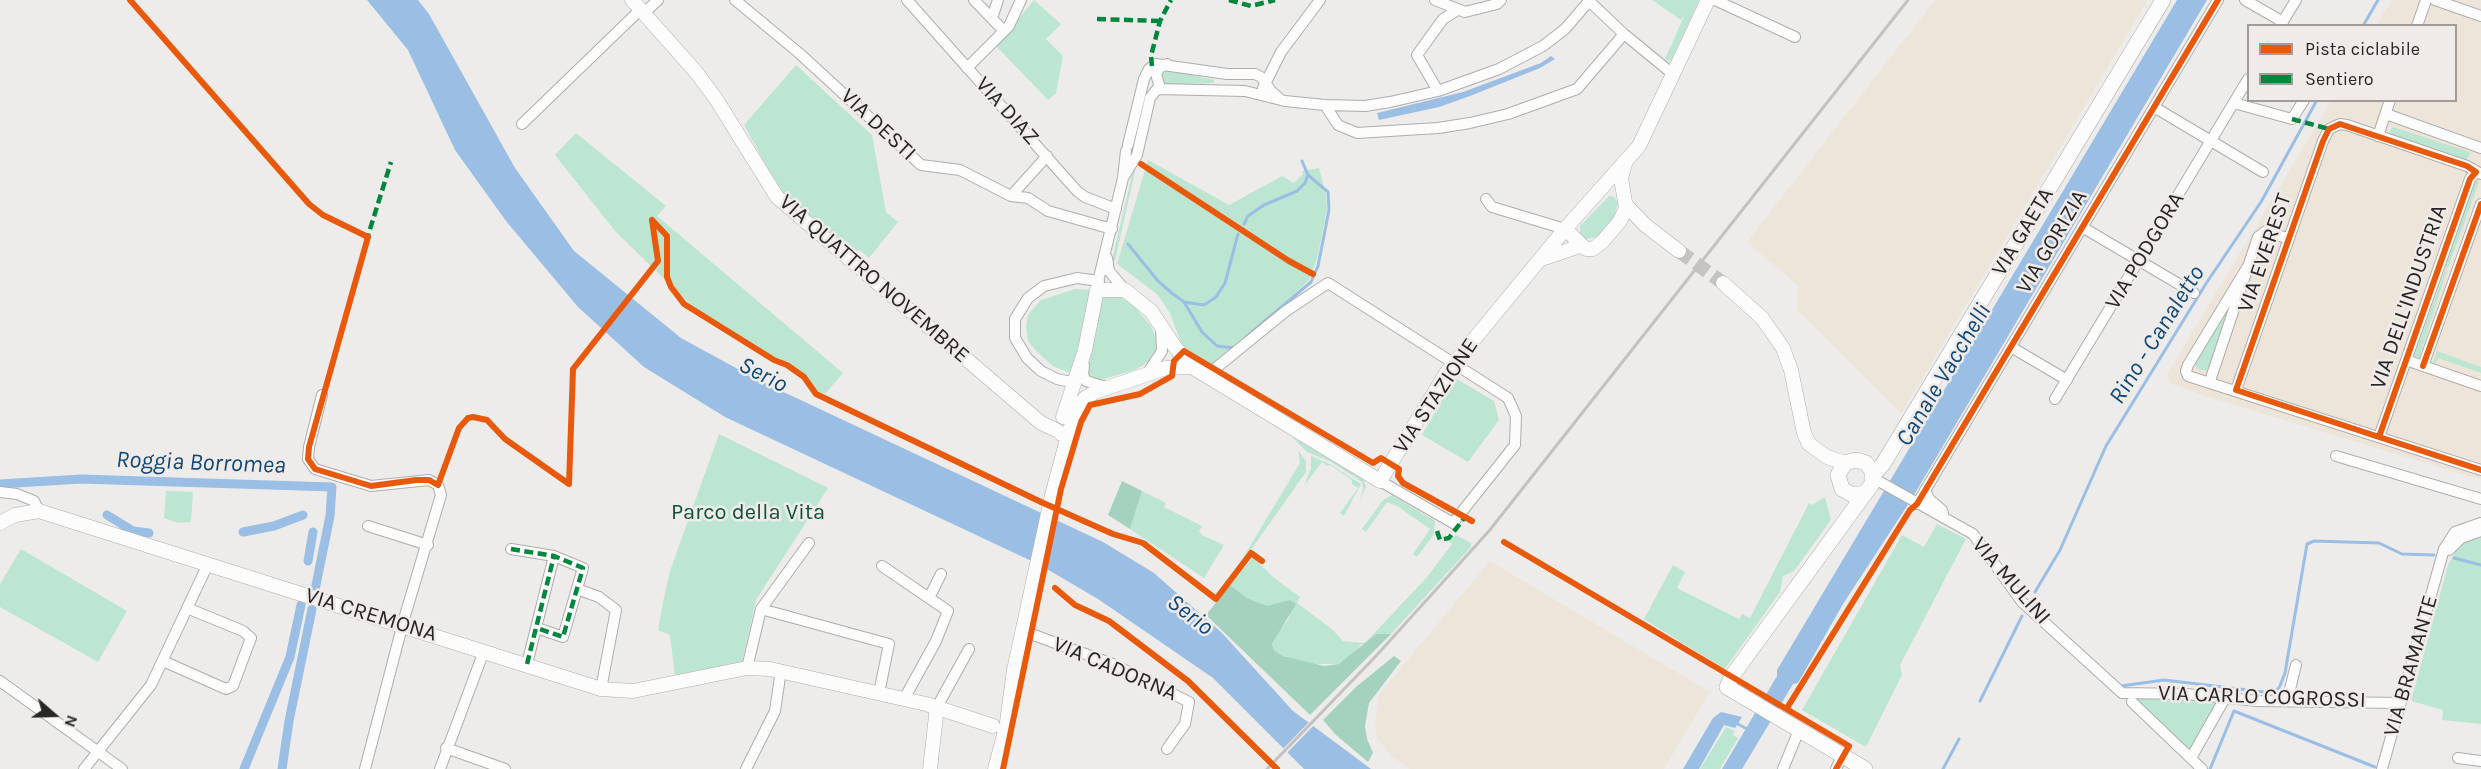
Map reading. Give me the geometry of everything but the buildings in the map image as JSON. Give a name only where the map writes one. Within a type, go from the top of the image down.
[{"type":"main road","name":"VIA GAETA","points":[[1799,730],[1727,687],[1730,678],[1874,479],[2163,0]]},
{"type":"main road","points":[[1847,493],[1874,479],[1856,460],[1842,467],[1839,484],[1847,493],[1848,516]]},
{"type":"main road","points":[[1799,730],[1839,763],[1865,769]]},
{"type":"street","points":[[522,124],[639,7],[658,0]]},
{"type":"street","name":"VIA DESTI","points":[[735,0],[805,58],[921,165],[960,170],[1011,196],[1028,198],[1048,211],[1112,229]]},
{"type":"street","name":"VIA DIAZ","points":[[907,0],[966,68],[1085,197],[1116,209]]},
{"type":"street","points":[[974,0],[1003,30]]},
{"type":"street","points":[[992,18],[998,0]]},
{"type":"street","points":[[966,68],[1009,26],[1021,0]]},
{"type":"street","points":[[1130,150],[1151,95],[1160,88],[1258,90],[1266,83],[1281,52],[1320,0]]},
{"type":"street","points":[[1435,0],[1456,11],[1465,12],[1497,4],[1501,0]]},
{"type":"street","points":[[1245,91],[1280,100],[1325,105],[1370,105],[1438,91],[1499,69],[1543,46],[1565,29],[1589,0],[1624,34],[1674,75]]},
{"type":"street","name":"VIA STAZIONE","points":[[1380,481],[1455,362],[1543,259],[1573,237],[1579,217],[1606,182],[1625,164],[1643,139],[1708,0]]},
{"type":"street","points":[[1715,0],[1795,37]]},
{"type":"street","name":"VIA GORIZIA","points":[[1914,502],[1925,490],[2218,0]]},
{"type":"street","points":[[2245,0],[2281,24],[2296,0]]},
{"type":"street","points":[[2418,24],[2426,0]]},
{"type":"street","points":[[2435,0],[2481,16]]},
{"type":"street","name":"VIA QUATTRO NOVEMBRE","points":[[639,7],[716,99],[777,197],[1038,420],[1063,426]]},
{"type":"street","points":[[1438,91],[1417,55],[1443,20],[1456,11]]},
{"type":"street","points":[[1325,105],[1338,125],[1357,133],[1449,127],[1496,117],[1577,89],[1624,34]]},
{"type":"street","points":[[1130,150],[1146,72],[1156,64],[1227,74],[1255,74],[1280,100]]},
{"type":"street","points":[[1160,88],[1156,74],[1159,68],[1167,64]]},
{"type":"street","name":"VIA PODGORA","points":[[2055,399],[2247,80]]},
{"type":"street","points":[[2234,103],[2292,120],[2303,102]]},
{"type":"street","points":[[2389,102],[2378,136],[2467,166],[2478,173]]},
{"type":"street","points":[[2154,107],[2263,172]]},
{"type":"street","points":[[2386,114],[2481,148]]},
{"type":"street","name":"VIA EVEREST","points":[[2236,390],[2329,129],[2340,124],[2378,136]]},
{"type":"street","name":"VIA CADORNA","points":[[994,769],[999,723],[1014,670],[1058,473],[1063,426],[1082,383],[1085,350],[1098,285],[1130,150]]},
{"type":"street","points":[[1011,196],[1047,156]]},
{"type":"street","points":[[1486,199],[1492,207],[1573,237],[1586,249],[1598,246],[1620,221],[1626,202],[1621,178],[1625,164]]},
{"type":"street","name":"VIA DELL'INDUSTRIA","points":[[2379,437],[2470,179],[2478,173]]},
{"type":"street","points":[[1596,197],[1609,190],[1620,194],[1645,225],[1679,251]]},
{"type":"street","name":"VIA DELL'INDUSTRIA","points":[[2423,366],[2481,204]]},
{"type":"street","points":[[1620,221],[1645,225]]},
{"type":"street","points":[[2082,227],[2194,293]]},
{"type":"street","points":[[2210,381],[2233,302],[2261,232],[2271,232],[2289,239]]},
{"type":"street","points":[[1543,259],[1573,237]]},
{"type":"street","name":"VIA CADORNA","points":[[1108,245],[1108,270],[1125,290]]},
{"type":"street","points":[[1106,387],[1082,383],[1041,371],[1027,358],[1016,338],[1015,319],[1028,298],[1044,286],[1077,279],[1125,290],[1139,299],[1160,322],[1175,347],[1192,367],[1206,376],[1380,481],[1453,523],[1515,445],[1517,436],[1516,416],[1506,396],[1327,282],[1230,354],[1206,376]]},
{"type":"street","points":[[1723,283],[1762,318],[1783,348],[1791,370],[1804,433],[1809,444],[1842,467]]},
{"type":"street","points":[[2233,302],[2186,372],[2188,376],[2210,381],[2481,470]]},
{"type":"street","points":[[1147,374],[1162,351],[1163,337],[1160,322]]},
{"type":"street","points":[[2011,347],[2067,380]]},
{"type":"street","points":[[2406,360],[2481,386]]},
{"type":"street","points":[[1063,426],[1085,398],[1106,387],[1174,367],[1192,367]]},
{"type":"street","points":[[322,395],[309,447],[311,465],[318,470],[371,486],[429,480],[438,485],[441,495],[403,624],[365,769]]},
{"type":"street","points":[[2336,456],[2481,499]]},
{"type":"street","name":"VIA MULINI","points":[[1874,479],[1973,534],[2022,602],[2123,694]]},
{"type":"street","points":[[1925,490],[1929,499],[1942,510],[1944,518]]},
{"type":"street","points":[[0,492],[18,494],[34,501],[39,511],[15,515],[0,524]]},
{"type":"street","name":"VIA CREMONA","points":[[39,511],[403,624],[601,689],[633,691],[747,668],[781,670],[999,723]]},
{"type":"street","name":"VIA BRAMANTE","points":[[2382,769],[2444,549],[2456,532],[2481,523]]},
{"type":"street","points":[[368,526],[428,545]]},
{"type":"street","name":"VIA BRAMANTE","points":[[2441,563],[2462,538],[2481,531]]},
{"type":"street","points":[[747,668],[761,609],[809,543]]},
{"type":"street","points":[[511,549],[554,556],[583,568],[563,637],[537,628]]},
{"type":"street","points":[[527,664],[554,556]]},
{"type":"street","points":[[84,769],[151,685],[208,564]]},
{"type":"street","points":[[882,566],[948,611],[936,641],[904,699]]},
{"type":"street","points":[[929,598],[941,574]]},
{"type":"street","points":[[577,589],[599,597],[616,610],[601,689]]},
{"type":"street","points":[[163,661],[226,689],[233,686],[237,679],[251,641],[249,635],[187,608]]},
{"type":"street","points":[[761,609],[890,644],[879,693]]},
{"type":"street","name":"VIA CADORNA","points":[[1023,631],[1115,665],[1189,702],[1185,724],[1167,749]]},
{"type":"street","points":[[930,769],[938,707],[969,649]]},
{"type":"street","points":[[440,769],[484,651]]},
{"type":"street","points":[[2287,701],[2296,664]]},
{"type":"street","points":[[747,769],[775,711],[781,670]]},
{"type":"street","points":[[0,681],[122,769]]},
{"type":"street","name":"VIA CARLO COGROSSI","points":[[2123,694],[2145,692],[2287,701],[2400,703]]},
{"type":"street","points":[[2191,758],[2225,698]]},
{"type":"street","points":[[2132,702],[2202,769]]},
{"type":"street","points":[[1783,769],[1799,730]]},
{"type":"street","points":[[446,748],[505,769]]},
{"type":"street","points":[[2458,758],[2481,761]]},
{"type":"shaded area","points":[[1935,0],[2148,0],[1901,414],[1797,310],[1797,285],[1747,242]]},
{"type":"shaded area","points":[[2392,0],[2481,0],[2481,480],[2169,383],[2167,374],[2330,102],[2457,102],[2457,24],[2377,24]]},
{"type":"shaded area","points":[[1490,561],[1710,692],[1664,769],[1409,769],[1390,755],[1377,738],[1375,723],[1379,694]]},
{"type":"green space","points":[[1034,0],[1061,24],[1046,39],[1063,56],[1056,93],[1048,100],[996,46]]},
{"type":"green space","points":[[1652,0],[1699,0],[1672,59],[1668,61],[1665,59],[1685,14],[1681,20]]},
{"type":"green space","points":[[796,65],[872,135],[886,212],[898,222],[869,258],[859,250],[856,254],[780,191],[744,125]]},
{"type":"green space","points":[[1165,69],[1214,80],[1214,83],[1164,85],[1159,74]]},
{"type":"green space","points":[[2393,127],[2470,152],[2467,160],[2387,134]]},
{"type":"green space","points":[[576,133],[666,206],[657,216],[843,373],[825,394],[815,390],[806,375],[788,362],[768,354],[691,305],[615,231],[555,155]]},
{"type":"green space","points":[[1148,160],[1229,205],[1282,176],[1294,183],[1303,171],[1319,168],[1326,195],[1327,210],[1317,259],[1309,280],[1214,369],[1184,351],[1170,313],[1157,294],[1117,264]]},
{"type":"green space","points":[[1136,167],[1115,261],[1112,260],[1132,175]]},
{"type":"green space","points":[[2475,181],[2479,182],[2448,268],[2445,266]]},
{"type":"green space","points":[[1609,196],[1614,197],[1618,203],[1614,217],[1598,237],[1584,239],[1580,235],[1580,226]]},
{"type":"green space","points":[[2445,270],[2447,271],[2419,358],[2414,356]]},
{"type":"green space","points":[[1075,289],[1090,290],[1072,374],[1053,366],[1037,352],[1028,341],[1026,326],[1028,315],[1041,300]]},
{"type":"green space","points":[[1116,294],[1134,306],[1151,326],[1156,339],[1156,352],[1150,361],[1135,370],[1100,380],[1086,374],[1103,296]]},
{"type":"green space","points":[[2228,307],[2231,307],[2209,371],[2200,370],[2194,365]]},
{"type":"green space","points":[[2437,351],[2481,367],[2481,373],[2438,358],[2435,364],[2433,362]]},
{"type":"green space","points":[[1455,378],[1494,401],[1499,420],[1468,462],[1422,435]]},
{"type":"green space","name":"Parco della Vita","points":[[719,434],[828,488],[756,600],[742,662],[675,676],[670,635],[658,630],[664,597],[670,571]]},
{"type":"green space","points":[[1292,437],[1364,479],[1366,487],[1360,500],[1362,482],[1331,462],[1307,452]]},
{"type":"green space","points":[[1298,450],[1306,461],[1306,472],[1229,581],[1300,463]]},
{"type":"green space","points":[[1311,456],[1330,464],[1361,484],[1344,516],[1340,513],[1358,488],[1352,484],[1352,480],[1322,462],[1304,486],[1311,468]]},
{"type":"green space","points":[[1122,481],[1142,491],[1130,529],[1108,515]]},
{"type":"green space","points":[[166,491],[193,492],[191,522],[178,523],[164,518]]},
{"type":"green space","points":[[1142,491],[1166,503],[1164,507],[1202,526],[1199,531],[1202,535],[1224,545],[1204,578],[1130,529]]},
{"type":"green space","points":[[1392,495],[1435,521],[1434,534],[1417,557],[1413,554],[1430,529],[1397,506],[1387,502],[1366,532],[1362,529],[1383,500]]},
{"type":"green space","points":[[1825,497],[1831,520],[1794,571],[1783,576],[1780,592],[1725,669],[1644,619],[1673,565],[1685,572],[1677,588],[1739,619],[1742,614],[1750,618],[1809,503],[1812,505]]},
{"type":"green space","points":[[1937,524],[1966,539],[1900,665],[1902,675],[1866,747],[1802,710],[1902,535],[1924,547]]},
{"type":"green space","points":[[1456,535],[1471,543],[1471,547],[1391,634],[1376,634],[1365,645],[1361,644],[1352,656],[1340,664],[1312,664],[1283,656],[1274,650],[1272,644],[1289,618],[1290,600],[1267,607],[1247,598],[1230,585],[1253,557],[1273,577],[1300,597],[1297,603],[1332,629],[1343,641],[1365,643],[1427,577],[1452,544],[1449,541]]},
{"type":"green space","points":[[2473,537],[2481,537],[2481,724],[2442,720],[2443,710],[2411,701],[2448,565],[2459,545]]},
{"type":"green space","points":[[21,549],[127,611],[98,662],[0,607],[0,584]]},
{"type":"green space","points":[[1230,585],[1247,598],[1267,606],[1290,600],[1296,604],[1272,644],[1274,650],[1283,656],[1324,666],[1339,664],[1376,634],[1391,634],[1310,715],[1206,615]]},
{"type":"green space","points":[[1394,656],[1401,661],[1369,703],[1365,726],[1373,753],[1368,762],[1336,735],[1323,720],[1356,687]]},
{"type":"green space","points":[[2141,697],[2218,702],[2190,751],[2136,700]]},
{"type":"green space","points":[[1726,727],[1735,731],[1733,735],[1738,738],[1720,769],[1700,769]]},
{"type":"water","name":"Serio","points":[[367,0],[418,0],[429,14],[515,168],[574,251],[681,338],[758,380],[1103,542],[1154,573],[1222,633],[1293,711],[1371,769],[1304,769],[1213,678],[1098,599],[1040,565],[725,417],[644,367],[578,307],[506,221],[455,150],[408,50]]},
{"type":"water","points":[[2177,0],[2207,0],[1911,500],[1843,604],[1798,683],[1793,684],[1742,769],[1722,769],[1777,676],[1777,670]]},
{"type":"water","points":[[1551,56],[1555,59],[1540,68],[1470,96],[1439,107],[1379,120],[1377,113],[1463,92],[1541,63]]},
{"type":"water","points":[[1721,712],[1742,717],[1735,728],[1724,725],[1699,769],[1683,769],[1713,718]]},
{"type":"pier","points":[[1311,720],[1316,723],[1285,755],[1281,751]]},
{"type":"waterway","name":"Rino - Canaletto","points":[[2364,24],[2378,0]]},
{"type":"waterway","name":"Rino - Canaletto","points":[[2035,592],[2060,550],[2106,446],[2207,282],[2261,202],[2316,102]]},
{"type":"waterway","points":[[1244,224],[1248,216],[1264,205],[1297,191],[1305,183],[1308,175],[1302,161]]},
{"type":"waterway","points":[[1246,337],[1311,282],[1318,266],[1329,210],[1328,192],[1308,175]]},
{"type":"waterway","points":[[1128,244],[1158,281],[1173,294],[1184,302],[1204,305],[1216,297],[1225,283],[1238,234]]},
{"type":"waterway","points":[[1184,302],[1202,332],[1217,346],[1234,348]]},
{"type":"waterway","name":"Roggia Borromea","points":[[0,484],[81,479],[332,487],[330,516],[315,590]]},
{"type":"waterway","points":[[107,515],[133,531],[149,533]]},
{"type":"waterway","points":[[243,532],[274,526],[303,515]]},
{"type":"waterway","points":[[308,561],[313,532]]},
{"type":"waterway","points":[[2121,686],[2164,680],[2273,693],[2279,688],[2285,673],[2307,544],[2314,541],[2379,543],[2402,554],[2434,555]]},
{"type":"waterway","points":[[2454,558],[2481,565]]},
{"type":"waterway","points":[[244,769],[290,657],[301,605]]},
{"type":"waterway","name":"Roggia Borromea","points":[[282,769],[289,721],[312,609]]},
{"type":"waterway","name":"Rino - Canaletto","points":[[1980,701],[2022,616]]},
{"type":"waterway","points":[[2210,769],[2234,711],[2375,767]]},
{"type":"waterway","points":[[1736,723],[1749,730]]},
{"type":"waterway","name":"Rino - Canaletto","points":[[1943,769],[1959,739]]},
{"type":"tunnel","points":[[1679,251],[1723,283]]},
{"type":"railway","points":[[1267,769],[1376,656],[1489,531],[1908,0]]},
{"type":"marked path","points":[[1152,66],[1151,56],[1160,21],[1171,0]]},
{"type":"marked path","points":[[1229,0],[1251,6],[1275,0]]},
{"type":"marked path","points":[[1097,19],[1160,21]]},
{"type":"marked path","points":[[2292,119],[2329,129]]},
{"type":"marked path","points":[[366,242],[391,162]]},
{"type":"marked path","points":[[1437,531],[1440,540],[1449,538],[1465,517]]},
{"type":"marked path","points":[[511,549],[554,556],[583,568],[563,637],[537,628]]},
{"type":"marked path","points":[[527,664],[554,556]]},
{"type":"cycle path","points":[[130,0],[309,204],[323,215],[368,237],[309,447],[308,459],[315,469],[371,486],[416,480],[429,480],[438,485],[459,428],[468,418],[473,417],[487,420],[505,439],[569,484]]},
{"type":"cycle path","points":[[1787,708],[1910,510],[1917,504],[2218,0]]},
{"type":"cycle path","points":[[2379,437],[2470,179],[2476,172],[2467,166],[2340,124],[2329,129],[2323,141],[2236,390],[2379,437],[2481,470]]},
{"type":"cycle path","points":[[1141,164],[1289,261],[1313,274]]},
{"type":"cycle path","points":[[2423,366],[2481,204]]},
{"type":"cycle path","points":[[652,220],[667,236],[667,277],[671,287],[684,304],[774,360],[787,365],[804,377],[816,394],[1041,502],[1113,534],[1143,543],[1216,599],[1251,553],[1262,561]]},
{"type":"cycle path","points":[[569,484],[573,369],[658,261],[652,220]]},
{"type":"cycle path","points":[[1003,769],[1061,489],[1081,422],[1090,405],[1140,394],[1172,376],[1174,361],[1184,351],[1373,463],[1381,458],[1399,469],[1398,476],[1403,483],[1472,521]]},
{"type":"cycle path","points":[[1504,542],[1849,746],[1836,769]]},
{"type":"cycle path","points":[[1055,588],[1075,605],[1109,621],[1188,681],[1277,769]]},
{"type":"water label","name":"Canale Vacchelli","points":[[1944,375]]}]
